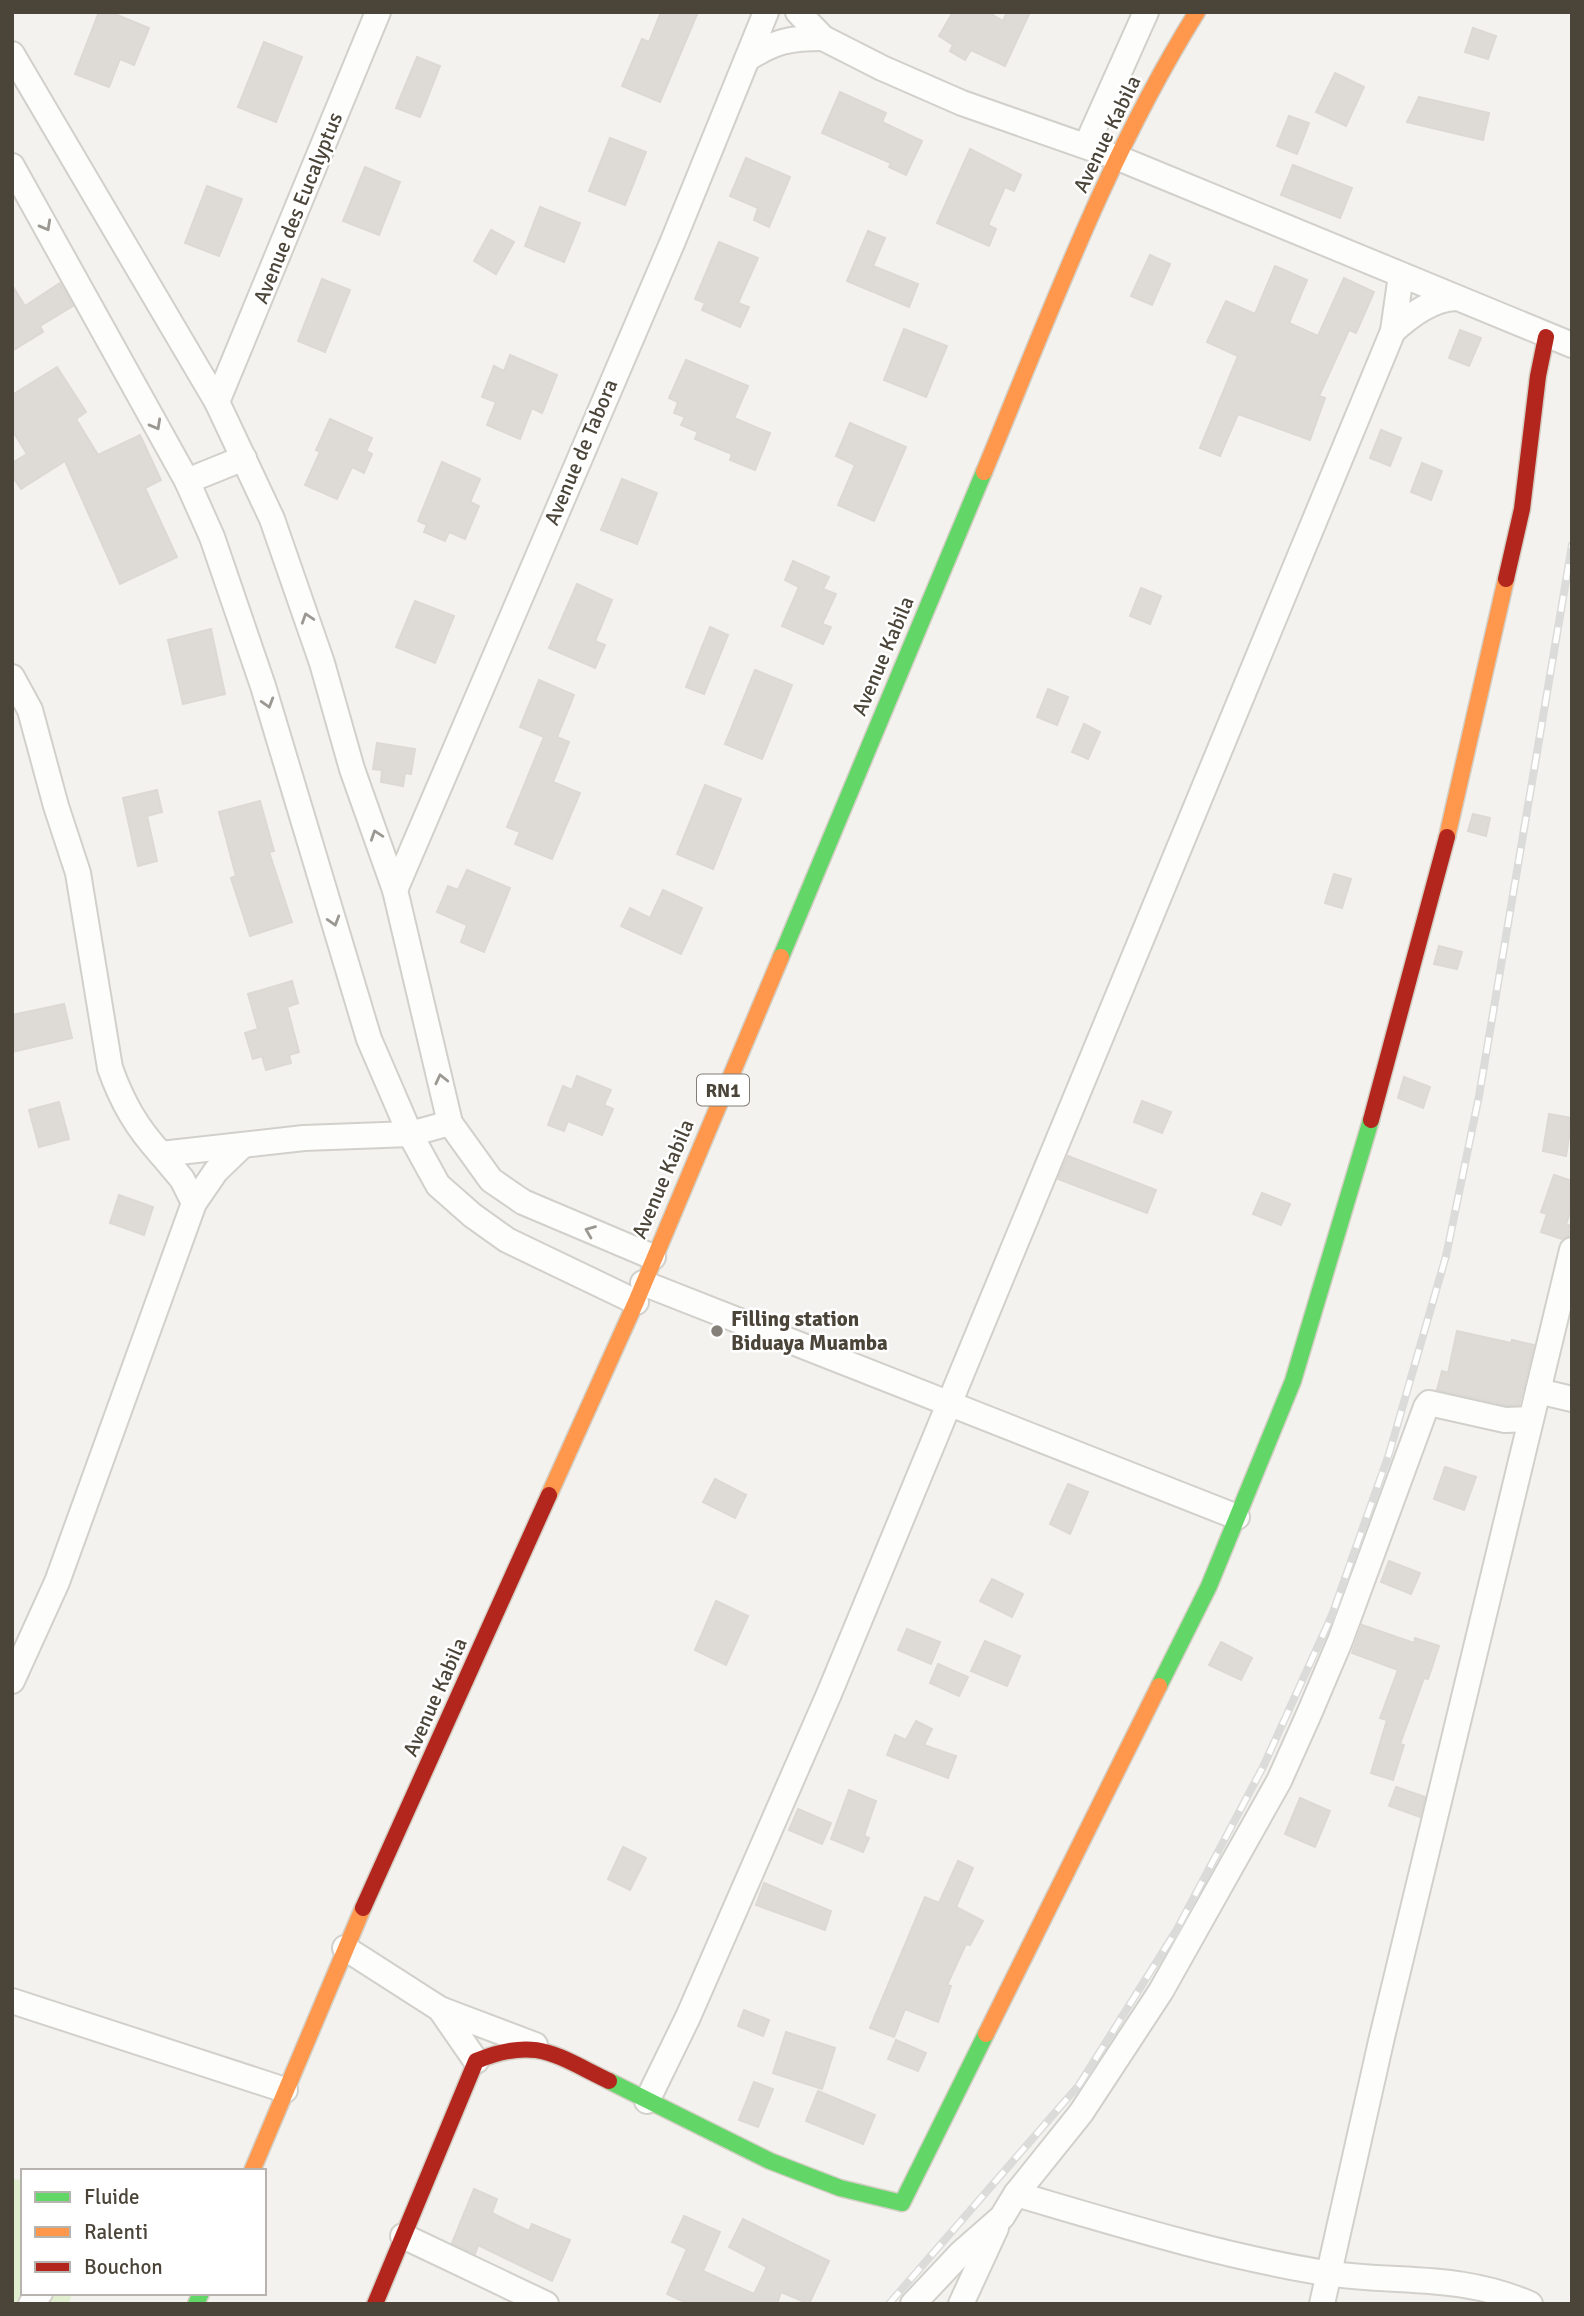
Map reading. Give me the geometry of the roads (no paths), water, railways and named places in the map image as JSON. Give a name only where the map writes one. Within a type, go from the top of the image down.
[{"type":"main road","name":"Avenue Kabila","points":[[253,2169],[345,1948],[640,1292],[1116,157],[1161,70],[1197,12]]},
{"type":"main road","points":[[375,2304],[470,2083],[476,2061],[502,2050],[542,2048],[770,2161],[840,2189],[902,2203],[1188,1631],[1293,1381],[1370,1125],[1419,948],[1522,509],[1538,376],[1546,337]]},
{"type":"street","name":"Avenue des Eucalyptus","points":[[217,402],[378,12]]},
{"type":"street","name":"Avenue de Tabora","points":[[395,890],[673,241],[766,12]]},
{"type":"street","points":[[798,12],[823,38],[882,68],[962,103],[1038,132],[1116,157],[1546,337],[1572,345]]},
{"type":"street","points":[[1086,146],[1146,12]]},
{"type":"street","points":[[747,59],[771,43],[793,38],[823,38]]},
{"type":"street","points":[[12,54],[217,402],[272,519],[302,602],[352,769],[395,890],[450,1123],[491,1180],[523,1202],[653,1256]]},
{"type":"street","points":[[12,166],[187,481],[212,537],[241,618],[369,1039],[410,1135],[438,1185],[472,1215],[536,1255],[950,1403],[1237,1517]]},
{"type":"street","points":[[647,2101],[688,2017],[829,1694],[1394,331],[1401,275]]},
{"type":"street","points":[[1394,331],[1417,312],[1444,298],[1456,298]]},
{"type":"street","points":[[187,481],[244,458]]},
{"type":"street","points":[[12,677],[30,710],[56,806],[78,873],[110,1068],[121,1098],[142,1133],[182,1179],[194,1203]]},
{"type":"street","points":[[161,1154],[356,1134],[410,1135],[450,1123]]},
{"type":"street","points":[[12,1681],[57,1582],[194,1203],[216,1171],[241,1147]]},
{"type":"street","points":[[1322,2304],[1327,2273],[1571,1258]]},
{"type":"street","points":[[1538,1391],[1572,1399]]},
{"type":"street","points":[[961,2304],[1002,2217],[1016,2194],[1081,2113],[1161,1991],[1279,1781],[1340,1641],[1426,1407],[1429,1404],[1505,1420],[1531,1419]]},
{"type":"street","points":[[345,1948],[440,2009],[542,2048]]},
{"type":"street","points":[[12,2001],[285,2090]]},
{"type":"street","points":[[440,2009],[476,2061]]},
{"type":"street","points":[[1016,2194],[1262,2261],[1327,2273],[1461,2282],[1500,2291],[1530,2304]]},
{"type":"street","points":[[913,2304],[961,2253],[1002,2217]]},
{"type":"street","points":[[403,2236],[546,2304]]},
{"type":"railway","points":[[889,2304],[1079,2085],[1176,1931],[1263,1767],[1332,1615],[1389,1454],[1446,1256],[1479,1096],[1572,545]]},
{"type":"place","name":"Filling station Biduaya Muamba","points":[[717,1331]]}]
